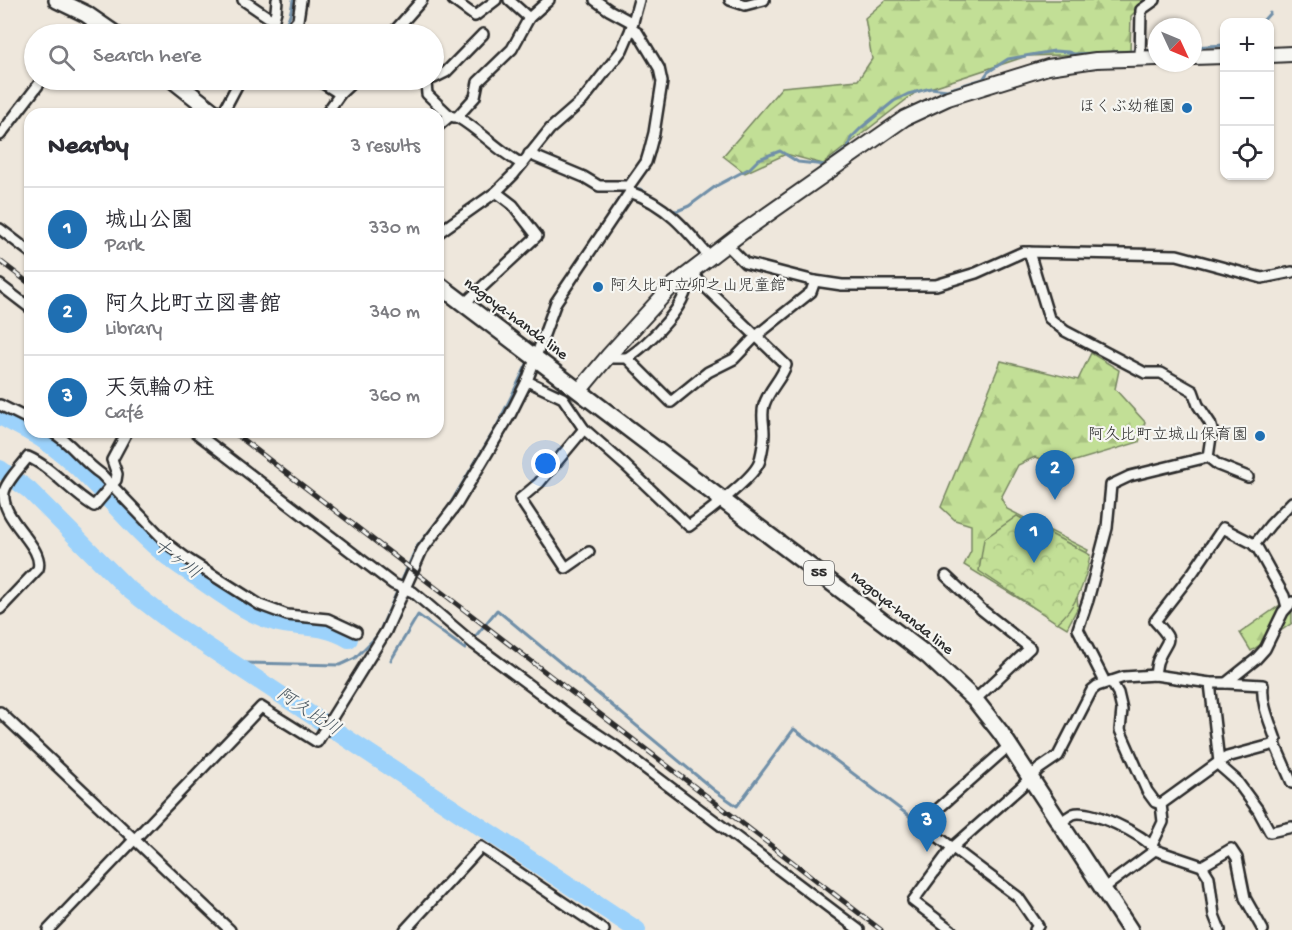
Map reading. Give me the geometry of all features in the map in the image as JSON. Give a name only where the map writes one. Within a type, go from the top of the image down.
[{"type":"main road","points":[[57,0],[79,10],[99,24]]},
{"type":"main road","points":[[186,90],[208,108]]},
{"type":"main road","name":"nagoya-handa line","points":[[444,289],[928,656],[975,700],[1010,746],[1130,930]]},
{"type":"street","points":[[243,0],[274,21]]},
{"type":"street","points":[[273,24],[277,0]]},
{"type":"street","points":[[295,24],[298,20],[301,0]]},
{"type":"street","points":[[453,0],[475,16],[496,0]]},
{"type":"street","points":[[509,0],[529,18]]},
{"type":"street","points":[[444,122],[475,97],[478,82],[512,49],[529,18],[549,0]]},
{"type":"street","points":[[48,930],[261,707],[317,742],[386,631],[422,550],[457,504],[510,414],[527,381],[556,302],[646,162],[654,133],[662,82],[659,68],[632,26],[595,0]]},
{"type":"street","points":[[444,229],[496,192],[550,129],[583,99],[622,50],[639,0]]},
{"type":"street","points":[[730,0],[745,5],[764,0]]},
{"type":"street","points":[[1140,59],[1142,10],[1155,0]]},
{"type":"street","points":[[400,24],[418,2]]},
{"type":"street","points":[[444,73],[483,34]]},
{"type":"street","points":[[1274,55],[1292,54]]},
{"type":"street","points":[[1202,57],[1220,56]]},
{"type":"street","points":[[579,391],[672,286],[905,117],[969,91],[1048,67],[1096,60],[1148,59]]},
{"type":"street","points":[[0,135],[34,90]]},
{"type":"street","points":[[225,108],[235,90]]},
{"type":"street","points":[[334,90],[340,94]]},
{"type":"street","points":[[330,108],[344,90]]},
{"type":"street","points":[[427,90],[427,94],[444,108]]},
{"type":"street","points":[[444,108],[453,116],[468,123],[504,153],[522,164]]},
{"type":"street","points":[[529,154],[584,177],[598,186],[630,189],[646,197],[677,219],[710,258]]},
{"type":"street","points":[[464,304],[537,236],[513,205],[496,192]]},
{"type":"street","points":[[0,229],[24,247]]},
{"type":"street","points":[[727,245],[744,263],[842,285],[936,285],[976,273],[1023,252],[1177,255],[1262,278],[1292,272]]},
{"type":"street","points":[[1029,252],[1049,318],[1065,331],[1145,373],[1161,373],[1193,391],[1212,430],[1208,457]]},
{"type":"street","points":[[527,381],[563,398],[584,429],[689,526],[724,500],[760,463],[764,433],[762,422],[764,406],[771,390],[783,376],[786,365],[698,279],[689,273]]},
{"type":"street","points":[[609,355],[613,358],[627,358],[651,339],[678,306],[688,284],[689,273]]},
{"type":"street","points":[[627,358],[671,402],[708,372],[734,359],[756,336],[811,292],[815,280]]},
{"type":"street","points":[[0,285],[24,303]]},
{"type":"street","points":[[0,405],[24,417]]},
{"type":"street","points":[[584,429],[539,483],[520,499],[566,568],[589,552]]},
{"type":"street","points":[[60,438],[170,545],[189,560],[260,606],[287,615],[328,619],[356,633]]},
{"type":"street","points":[[0,609],[38,569],[40,564],[40,558],[14,524],[3,494],[28,457],[37,461],[83,500],[94,506],[111,487],[117,474],[112,460],[124,438]]},
{"type":"street","points":[[203,438],[393,584],[413,592],[474,644],[572,717],[627,754],[859,930]]},
{"type":"street","points":[[1208,457],[1218,465],[1248,477]]},
{"type":"street","points":[[1161,804],[1155,802],[1147,791],[1120,730],[1122,710],[1118,693],[1108,682],[1078,629],[1107,528],[1111,485],[1130,476],[1208,457]]},
{"type":"street","points":[[1254,545],[1292,502]]},
{"type":"street","points":[[1155,675],[1158,659],[1168,640],[1155,621],[1223,528],[1254,545],[1290,604],[1278,621],[1265,648],[1256,659],[1226,683]]},
{"type":"street","points":[[946,576],[982,610],[1030,648],[975,700]]},
{"type":"street","points":[[951,930],[913,901],[952,848],[1039,769],[1058,756],[1092,690],[1108,682],[1124,677],[1155,675],[1210,683],[1263,685],[1262,693],[1276,740],[1275,744],[1292,783]]},
{"type":"street","points":[[1210,683],[1220,766],[1236,780],[1258,810],[1270,832],[1292,827]]},
{"type":"street","points":[[0,712],[230,930]]},
{"type":"street","points":[[1161,804],[1227,757],[1275,744]]},
{"type":"street","points":[[1010,746],[921,824],[1018,897],[1038,926],[1035,930]]},
{"type":"street","points":[[1104,888],[1154,847],[1163,822],[1161,804]]},
{"type":"street","points":[[1061,823],[1074,814],[1094,815],[1133,833],[1154,847],[1202,866],[1209,877],[1214,915],[1220,930]]},
{"type":"street","points":[[405,930],[481,847],[604,930]]},
{"type":"street","points":[[1202,866],[1231,849],[1237,858],[1245,898],[1263,930]]},
{"type":"green space","points":[[886,0],[1147,0],[1131,16],[1130,53],[1027,56],[915,93],[823,164],[786,154],[745,173],[723,156],[782,87],[858,80],[872,59],[865,18]]},
{"type":"green space","points":[[1091,353],[1119,370],[1115,389],[1145,422],[1139,442],[1062,465],[1035,457],[1018,465],[1001,498],[1007,509],[1088,550],[1075,575],[1078,607],[1067,628],[964,565],[971,551],[971,525],[955,520],[941,507],[1001,361],[1078,380]]},
{"type":"green space","points":[[1017,516],[1090,555],[1076,601],[1057,623],[979,571],[984,539]]},
{"type":"green space","points":[[1292,602],[1292,623],[1251,651],[1240,633],[1280,605]]},
{"type":"waterway","points":[[285,24],[293,0]]},
{"type":"waterway","points":[[561,287],[624,191],[640,189],[671,210],[677,211],[750,168],[759,159],[780,151],[798,162],[826,165],[848,148],[851,138],[861,128],[894,101],[908,94],[931,88],[947,90],[983,79],[988,72],[1008,59],[1054,51],[1074,54],[1134,51],[1137,7],[1146,0]]},
{"type":"waterway","points":[[1266,18],[1270,13]]},
{"type":"waterway","points":[[1202,46],[1220,45]]},
{"type":"waterway","points":[[236,666],[243,663],[340,665],[355,658],[378,635],[416,548],[447,509],[497,426],[530,358]]},
{"type":"waterway","name":"十ヶ川","points":[[0,416],[24,429]]},
{"type":"waterway","name":"十ヶ川","points":[[40,438],[71,461],[160,551],[222,595],[255,614],[277,623],[328,630],[349,639]]},
{"type":"waterway","name":"阿久比川","points":[[0,469],[29,490],[127,588],[175,625],[637,930]]},
{"type":"waterway","points":[[391,660],[418,615],[465,649],[497,610],[714,790],[737,806],[794,729],[916,821]]},
{"type":"railway","points":[[0,261],[24,279]]},
{"type":"railway","points":[[241,438],[881,930]]},
{"type":"place","name":"ほくぶ幼稚園","points":[[1187,108]]},
{"type":"place","name":"阿久比町立卯之山児童館","points":[[598,287]]},
{"type":"place","name":"阿久比町立城山保育園","points":[[1260,436]]},
{"type":"place","name":"阿久比町立図書館","points":[[1055,500]]},
{"type":"place","name":"城山公園","points":[[1034,563]]},
{"type":"place","name":"天気輪の柱","points":[[927,852]]}]
